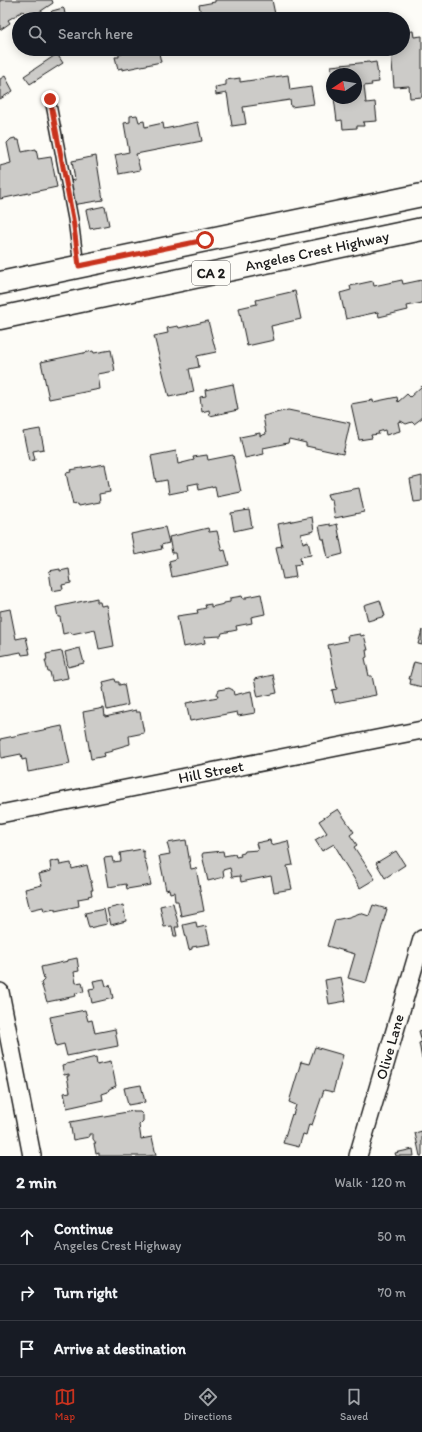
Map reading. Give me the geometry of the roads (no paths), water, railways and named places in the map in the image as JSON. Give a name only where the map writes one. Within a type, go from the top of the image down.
[{"type":"main road","name":"CA 2","points":[[0,283],[422,195]]},
{"type":"main road","name":"Angeles Crest Highway","points":[[0,318],[422,228]]},
{"type":"street","name":"Hill Street","points":[[0,814],[422,730]]},
{"type":"street","name":"Olive Lane","points":[[358,1156],[416,980],[422,939]]},
{"type":"street","points":[[0,992],[32,1156]]},
{"type":"lane","points":[[50,99],[73,219],[79,266]]}]
